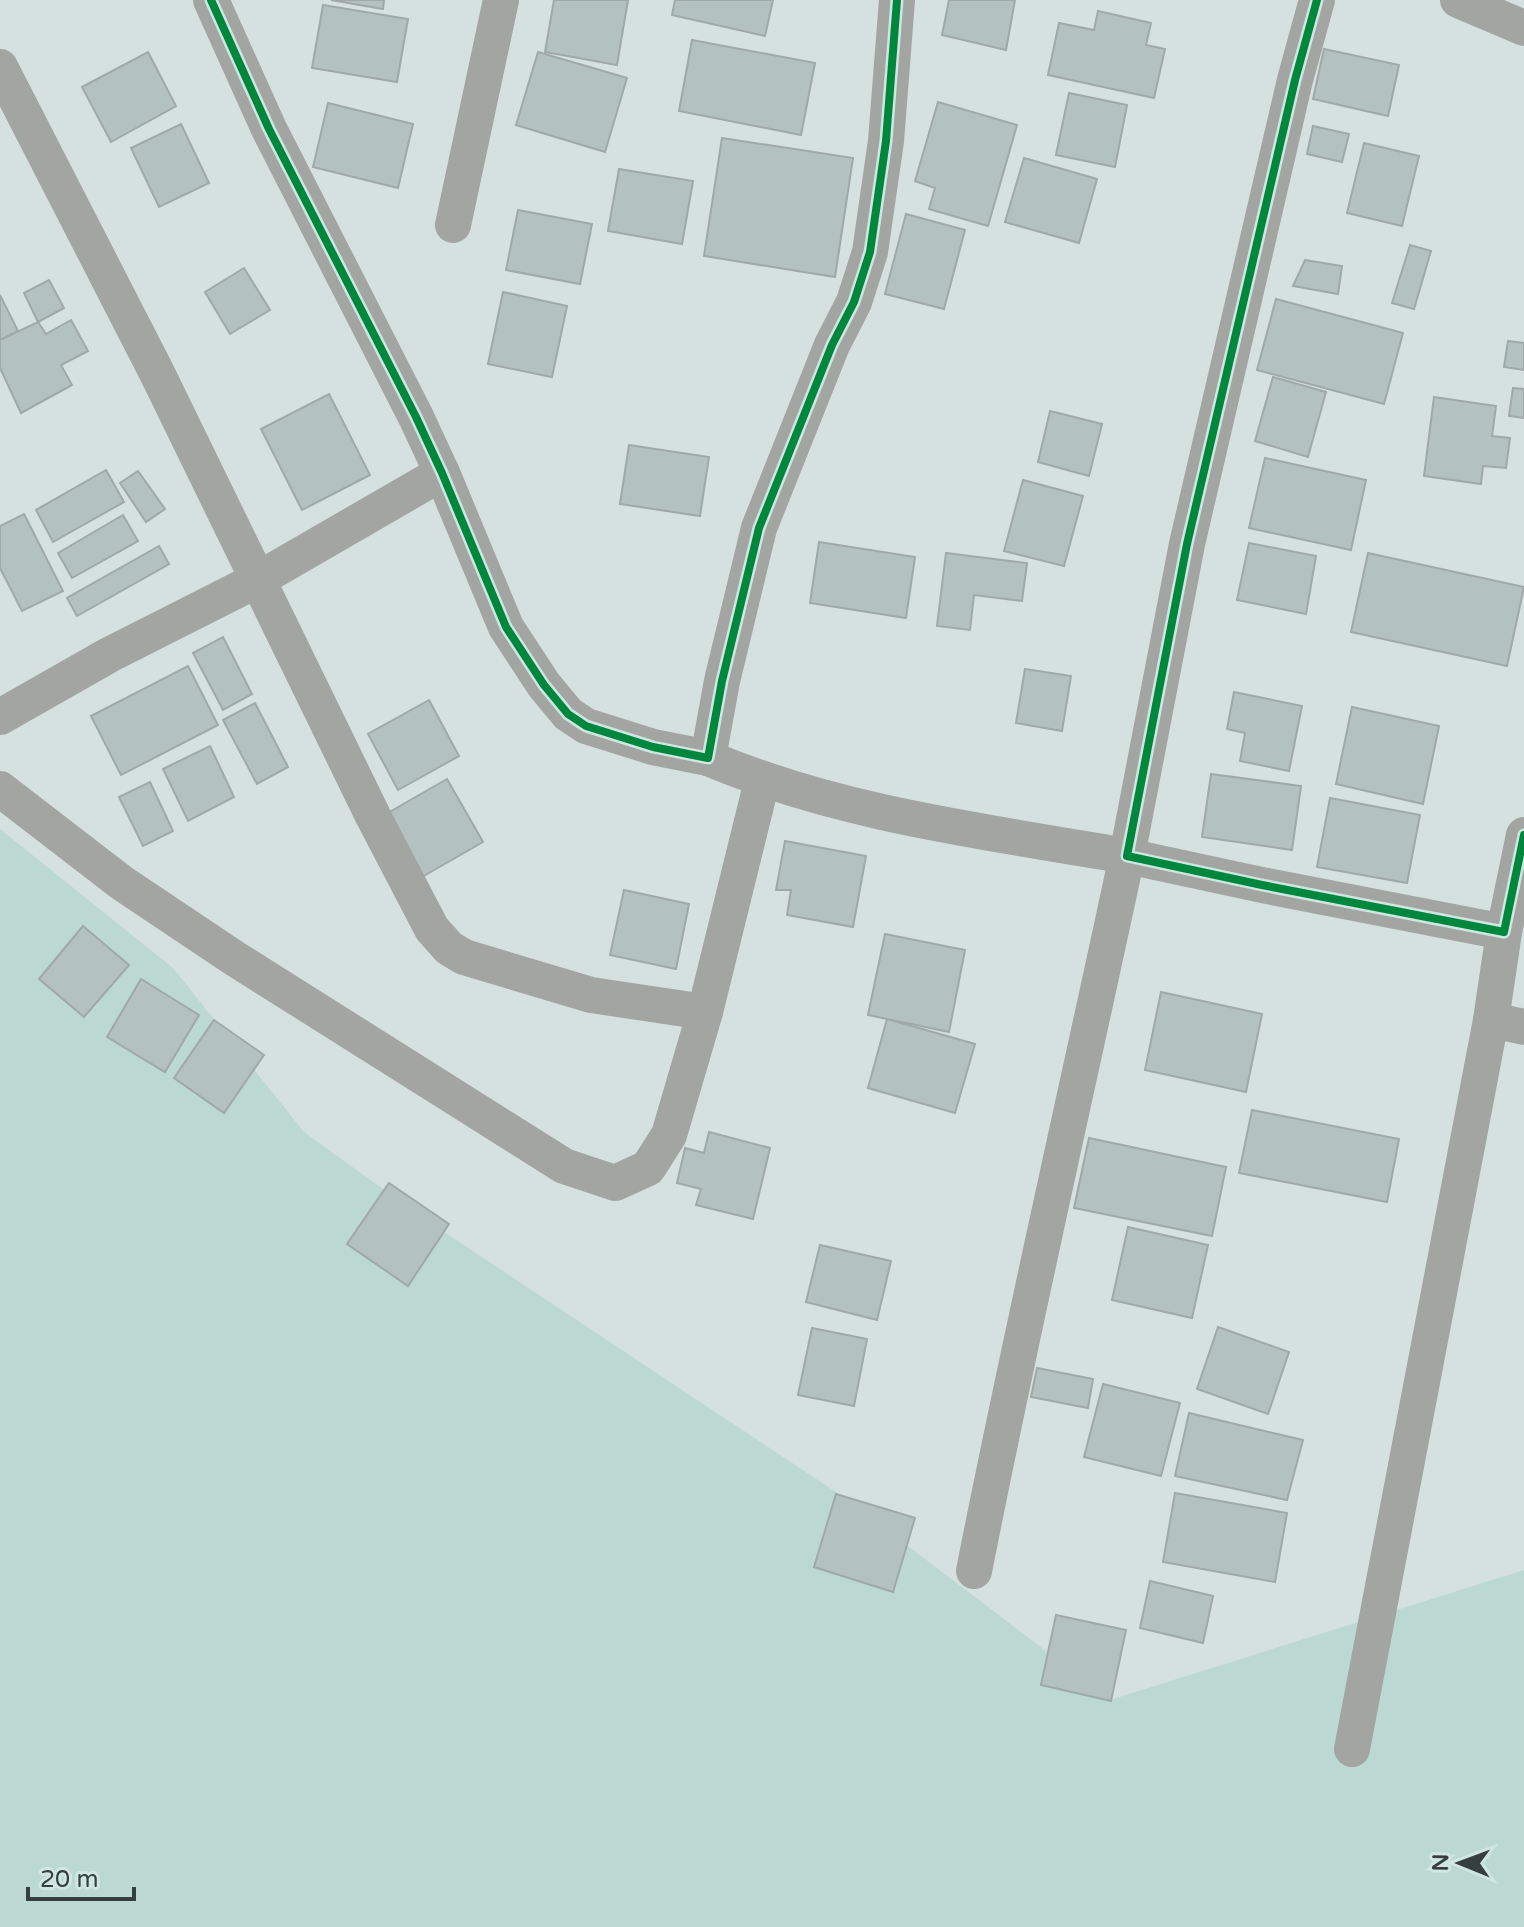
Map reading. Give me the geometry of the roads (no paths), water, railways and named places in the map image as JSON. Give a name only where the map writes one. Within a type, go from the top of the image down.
[{"type":"street","points":[[211,0],[269,129],[384,350],[442,473],[506,627],[544,685],[568,714],[586,726],[607,734],[708,758],[762,781],[905,816],[1127,856],[1504,932]]},
{"type":"street","points":[[453,225],[501,0]]},
{"type":"street","points":[[708,758],[722,681],[759,528],[826,358],[854,302],[870,252],[886,141],[897,0]]},
{"type":"street","points":[[974,1571],[1015,1365],[1127,856],[1168,636],[1209,443],[1295,80],[1317,0]]},
{"type":"street","points":[[1458,0],[1524,28]]},
{"type":"street","points":[[0,67],[157,373],[432,929],[449,948],[464,957],[591,995],[705,1012]]},
{"type":"street","points":[[0,717],[109,655],[259,579],[442,473]]},
{"type":"street","points":[[0,789],[122,883],[234,958],[564,1166],[615,1183],[648,1168],[669,1135],[705,1012],[762,781]]},
{"type":"street","points":[[1352,1749],[1507,1023],[1504,932],[1524,835]]}]
